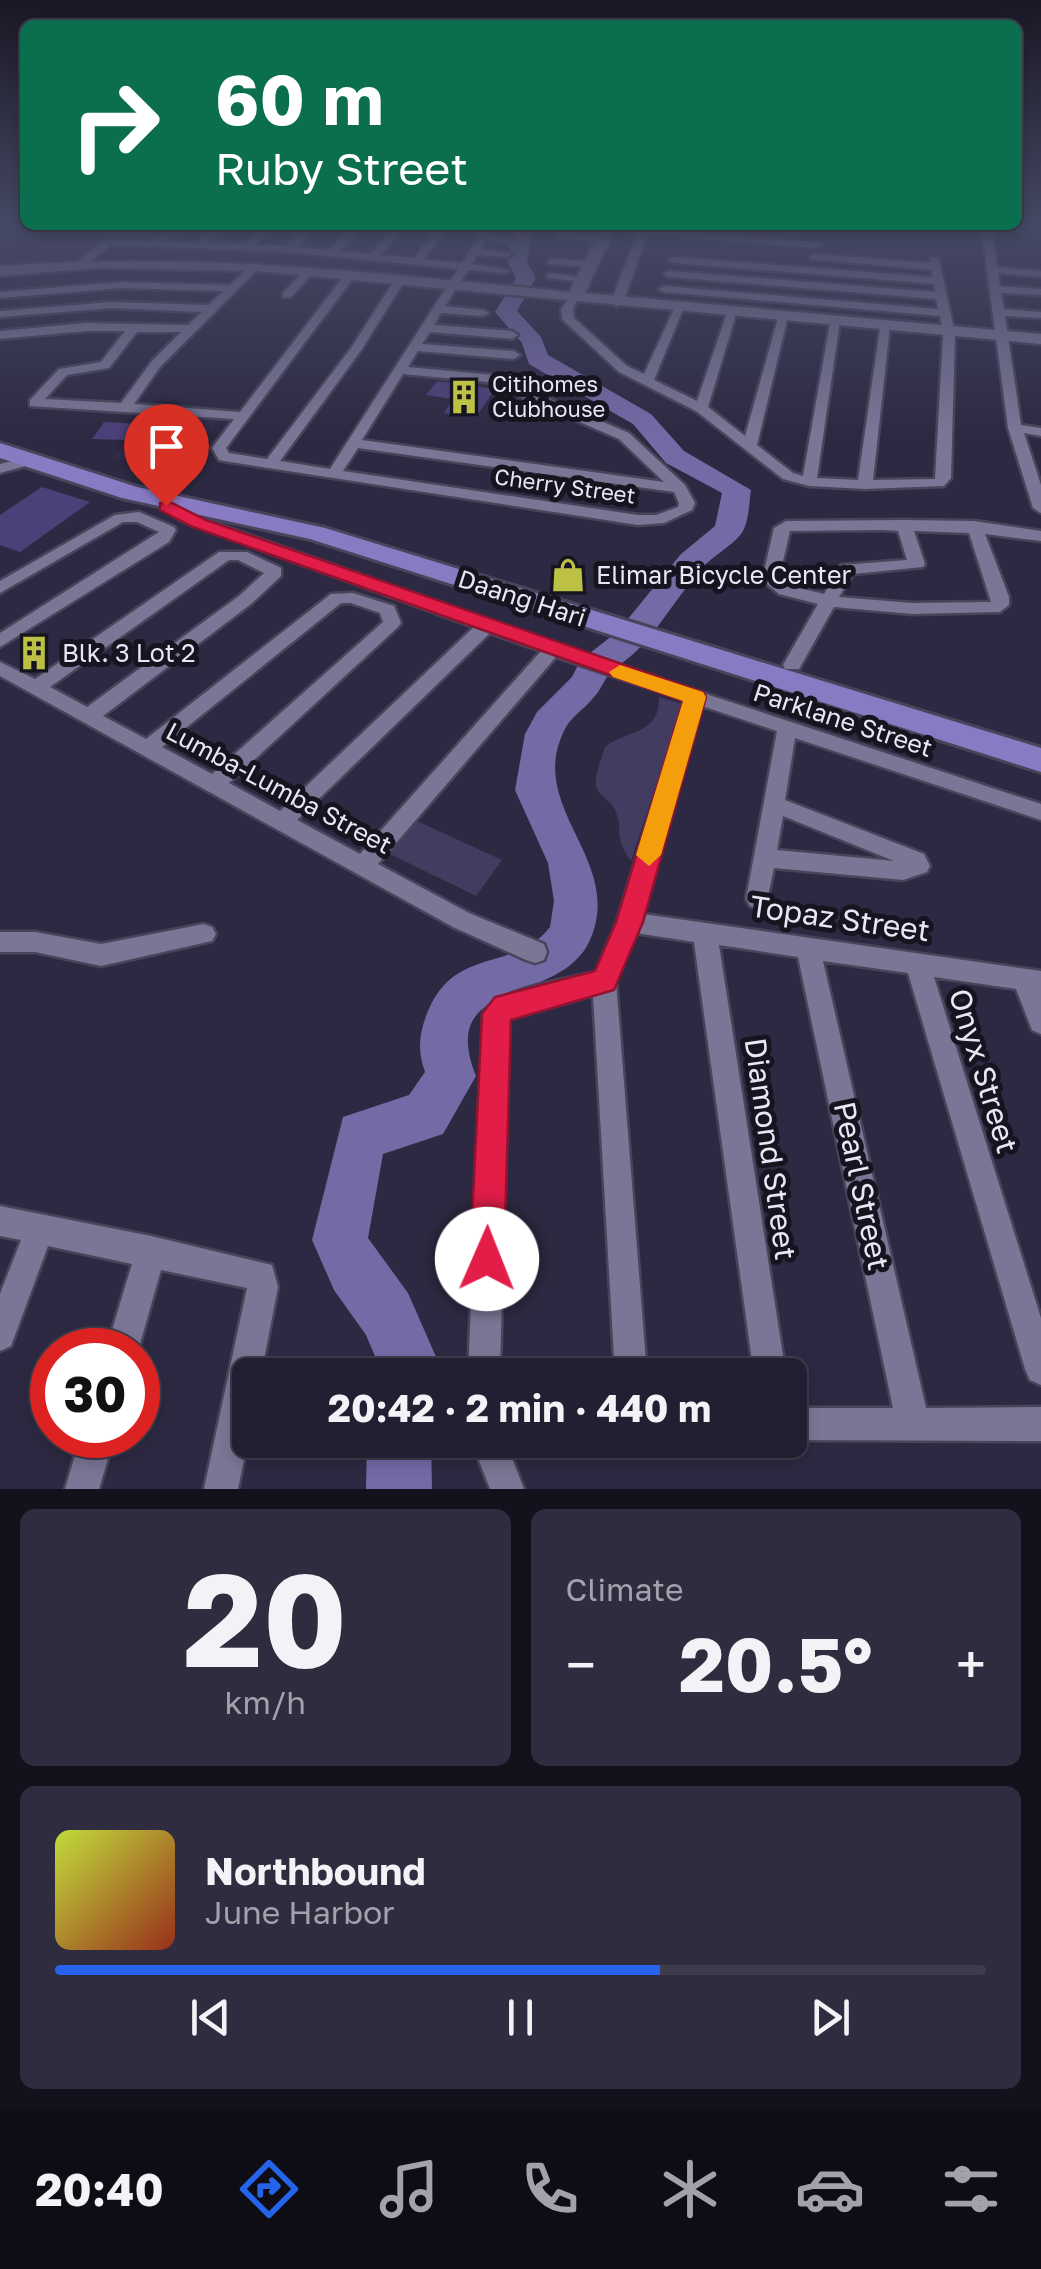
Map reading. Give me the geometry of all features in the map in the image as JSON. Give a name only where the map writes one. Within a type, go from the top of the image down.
[{"type":"main road","name":"Daang Hari","points":[[4,441],[32,460],[166,492],[608,616],[902,708],[1041,760]]},
{"type":"main road","name":"Daang Hari","points":[[4,441],[166,492]]},
{"type":"main road","name":"Daang Hari","points":[[902,708],[1041,739]]},
{"type":"street","points":[[125,407],[156,364],[225,294]]},
{"type":"street","points":[[134,328],[105,364],[64,372],[35,403],[244,416],[335,294]]},
{"type":"street","points":[[270,464],[356,349],[391,294]]},
{"type":"street","points":[[334,474],[447,294]]},
{"type":"street","points":[[532,294],[618,303],[662,298],[945,313]]},
{"type":"street","points":[[576,294],[567,309],[568,319],[646,383],[701,408],[788,476],[808,482],[865,485],[939,483],[944,478],[949,334],[940,296],[921,294]]},
{"type":"street","points":[[618,303],[621,294]]},
{"type":"street","points":[[997,294],[1015,428],[1033,464],[1040,501]]},
{"type":"street","points":[[662,298],[680,309],[949,334],[1041,338]]},
{"type":"street","points":[[0,314],[112,305],[211,308]]},
{"type":"street","points":[[438,309],[484,313]]},
{"type":"street","points":[[646,383],[680,309]]},
{"type":"street","points":[[999,312],[1041,315]]},
{"type":"street","points":[[701,408],[734,313]]},
{"type":"street","points":[[749,448],[784,318]]},
{"type":"street","points":[[808,482],[836,324]]},
{"type":"street","points":[[426,328],[512,334]]},
{"type":"street","points":[[865,485],[886,328]]},
{"type":"street","points":[[0,335],[190,329]]},
{"type":"street","points":[[416,347],[514,355]]},
{"type":"street","name":"Cherry Street","points":[[244,416],[219,448],[224,457],[649,521],[684,510],[687,503],[680,488],[624,436],[500,382],[402,370]]},
{"type":"street","points":[[1015,428],[1041,432]]},
{"type":"street","points":[[354,443],[680,488]]},
{"type":"street","points":[[0,470],[32,460]]},
{"type":"street","name":"Parklane Street","points":[[166,492],[199,524],[578,658],[1041,812]]},
{"type":"street","points":[[0,588],[120,518],[139,517],[168,530],[163,539],[0,640]]},
{"type":"street","points":[[787,673],[850,567],[917,564],[904,525]]},
{"type":"street","points":[[974,526],[1000,605],[897,610],[832,600],[770,583],[782,527],[974,526],[1041,536]]},
{"type":"street","points":[[35,688],[225,556],[240,555],[275,572],[245,600],[88,716]]},
{"type":"street","points":[[148,748],[337,598],[354,598],[388,610],[392,623],[216,784]]},
{"type":"street","points":[[284,821],[486,626]]},
{"type":"street","points":[[364,864],[553,649]]},
{"type":"street","name":"Lumba-Lumba Street","points":[[0,668],[461,920],[535,952]]},
{"type":"street","points":[[630,1358],[604,981],[629,922],[695,697]]},
{"type":"street","points":[[758,899],[787,728]]},
{"type":"street","points":[[765,858],[903,871],[920,866],[916,860],[774,804]]},
{"type":"street","name":"Topaz Street","points":[[629,922],[1032,980]]},
{"type":"street","name":"Diamond Street","points":[[705,933],[768,1358]]},
{"type":"street","points":[[0,942],[36,942],[101,955],[204,934]]},
{"type":"street","name":"Pearl Street","points":[[808,948],[913,1425]]},
{"type":"street","name":"Onyx Street","points":[[916,964],[1041,1369]]},
{"type":"street","points":[[1032,980],[1041,1022]]},
{"type":"street","points":[[485,1358],[496,1014],[505,1006],[604,981]]},
{"type":"street","points":[[0,1221],[261,1276],[263,1288],[222,1489]]},
{"type":"street","points":[[0,1334],[40,1228]]},
{"type":"street","points":[[128,1328],[151,1251]]},
{"type":"street","points":[[807,1425],[1041,1424]]},
{"type":"street","points":[[82,1489],[91,1458]]},
{"type":"street","points":[[495,1458],[507,1489]]},
{"type":"shaded area","points":[[149,412],[223,415],[179,476],[113,458]]},
{"type":"shaded area","points":[[659,697],[682,704],[631,861],[621,844],[615,810],[597,789],[596,777],[605,747],[648,725],[658,709]]},
{"type":"shaded area","points":[[417,821],[502,860],[476,896],[390,854]]},
{"type":"building","name":"Citihomes Clubhouse","points":[[437,381],[495,389],[476,417],[444,413],[453,399],[426,395]]},
{"type":"building","points":[[104,422],[138,424],[126,440],[92,439]]},
{"type":"building","points":[[42,487],[90,502],[20,552],[0,545],[0,515]]},
{"type":"waterway","points":[[406,1358],[387,1314],[354,1270],[340,1240],[361,1135],[425,1116],[451,1076],[444,1033],[455,1003],[468,989],[541,963],[557,953],[569,937],[575,914],[572,875],[561,841],[535,790],[535,766],[544,734],[555,714],[580,691],[592,669],[630,639],[692,560],[729,530],[737,490],[675,457],[642,419],[537,359],[533,342],[506,312],[516,294]]},
{"type":"waterway","points":[[399,1458],[399,1489]]},
{"type":"slow traffic","points":[[620,672],[695,697],[649,855]]},
{"type":"place","name":"Citihomes Clubhouse","points":[[464,397]]},
{"type":"place","name":"Elimar Bicycle Center","points":[[568,575]]},
{"type":"place","name":"Blk. 3 Lot 2","points":[[34,653]]},
{"type":"route","points":[[166,506],[199,524],[695,697],[629,922],[604,981],[505,1006],[496,1014],[487,1259]]}]
